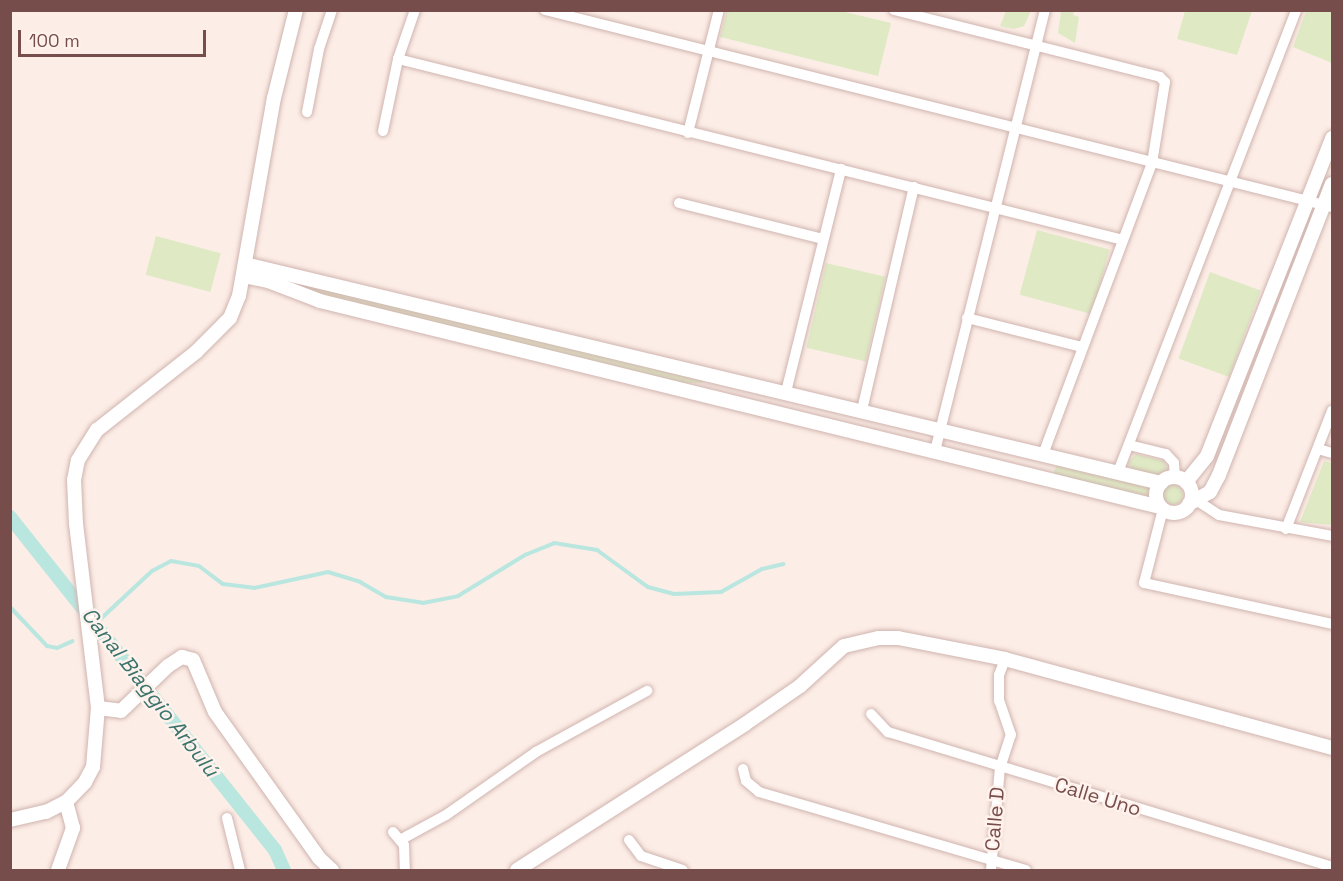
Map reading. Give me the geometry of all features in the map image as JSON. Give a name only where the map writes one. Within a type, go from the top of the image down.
[{"type":"street","points":[[10,820],[46,812],[66,802],[93,766],[98,708],[76,524],[74,480],[78,460],[97,430],[220,331],[230,318],[244,270],[274,99],[296,10]]},
{"type":"street","points":[[307,112],[319,49],[332,10]]},
{"type":"street","points":[[383,130],[398,59],[415,10]]},
{"type":"street","points":[[545,10],[709,53],[1328,206]]},
{"type":"street","points":[[688,133],[719,10]]},
{"type":"street","points":[[894,10],[1163,79],[1167,87],[1152,163],[1042,454]]},
{"type":"street","points":[[935,452],[994,207],[1045,10]]},
{"type":"street","points":[[1118,472],[1296,10]]},
{"type":"street","points":[[398,59],[1123,240]]},
{"type":"street","points":[[244,270],[786,392],[1161,483],[1181,480],[1207,456],[1332,138]]},
{"type":"street","points":[[786,392],[840,169]]},
{"type":"street","points":[[244,270],[320,301],[1175,513],[1210,492],[1219,475],[1328,206],[1332,184]]},
{"type":"street","points":[[862,410],[914,188]]},
{"type":"street","points":[[679,203],[823,239]]},
{"type":"street","points":[[967,318],[1082,347]]},
{"type":"street","points":[[1286,529],[1332,411]]},
{"type":"street","points":[[1129,445],[1166,454],[1174,463],[1181,480],[1192,493],[1193,502]]},
{"type":"street","points":[[1318,449],[1332,453]]},
{"type":"street","points":[[1161,483],[1156,496],[1161,508],[1144,583],[1332,624]]},
{"type":"street","points":[[1193,502],[1219,515],[1332,536]]},
{"type":"street","points":[[517,870],[800,686],[844,646],[898,638],[1005,659],[1332,748]]},
{"type":"street","points":[[98,708],[121,711],[168,666],[182,657],[193,660],[214,712],[282,801],[319,858],[332,870]]},
{"type":"street","name":"Calle D","points":[[992,865],[1000,768],[1011,735],[999,701],[999,675],[1005,659]]},
{"type":"street","points":[[405,870],[407,855],[397,836],[446,815],[536,752],[647,691]]},
{"type":"street","name":"Calle Uno","points":[[871,714],[888,732],[1000,768],[1332,867]]},
{"type":"street","points":[[743,769],[746,781],[759,792],[992,865],[1026,870]]},
{"type":"street","points":[[58,870],[74,828],[66,802]]},
{"type":"street","points":[[227,818],[240,870]]},
{"type":"street","points":[[629,840],[641,856],[683,870]]},
{"type":"green space","points":[[727,10],[841,11],[891,23],[878,76],[720,37]]},
{"type":"green space","points":[[1006,10],[1031,11],[1024,26],[1014,29],[1000,26]]},
{"type":"green space","points":[[1061,11],[1074,11],[1073,15],[1079,17],[1075,43],[1058,33]]},
{"type":"green space","points":[[1185,11],[1252,11],[1237,55],[1177,39]]},
{"type":"green space","points":[[1306,11],[1332,11],[1332,63],[1293,47]]},
{"type":"green space","points":[[1037,230],[1109,249],[1092,314],[1020,295]]},
{"type":"green space","points":[[156,236],[221,253],[210,292],[146,275]]},
{"type":"green space","points":[[826,263],[885,277],[866,361],[806,348]]},
{"type":"green space","points":[[1210,272],[1261,290],[1229,377],[1179,358]]},
{"type":"green space","points":[[272,276],[704,380],[702,383],[676,383],[323,297]]},
{"type":"green space","points":[[1136,454],[1164,461],[1168,472],[1156,475],[1133,470],[1128,463]]},
{"type":"green space","points":[[1324,461],[1332,463],[1332,525],[1300,522]]},
{"type":"green space","points":[[1057,464],[1151,486],[1153,497],[1053,475]]},
{"type":"green space","points":[[1173,485],[1180,488],[1183,495],[1180,502],[1173,505],[1166,502],[1163,495],[1166,488]]},
{"type":"waterway","name":"Canal Biaggio Arbulú","points":[[10,517],[275,850],[284,870]]},
{"type":"waterway","points":[[93,626],[152,571],[171,561],[199,566],[223,584],[254,588],[328,572],[360,582],[386,597],[423,603],[458,596],[525,555],[554,543],[597,550],[648,587],[674,594],[721,592],[762,569],[783,564]]},
{"type":"waterway","points":[[10,607],[47,646],[57,648],[73,641]]}]
